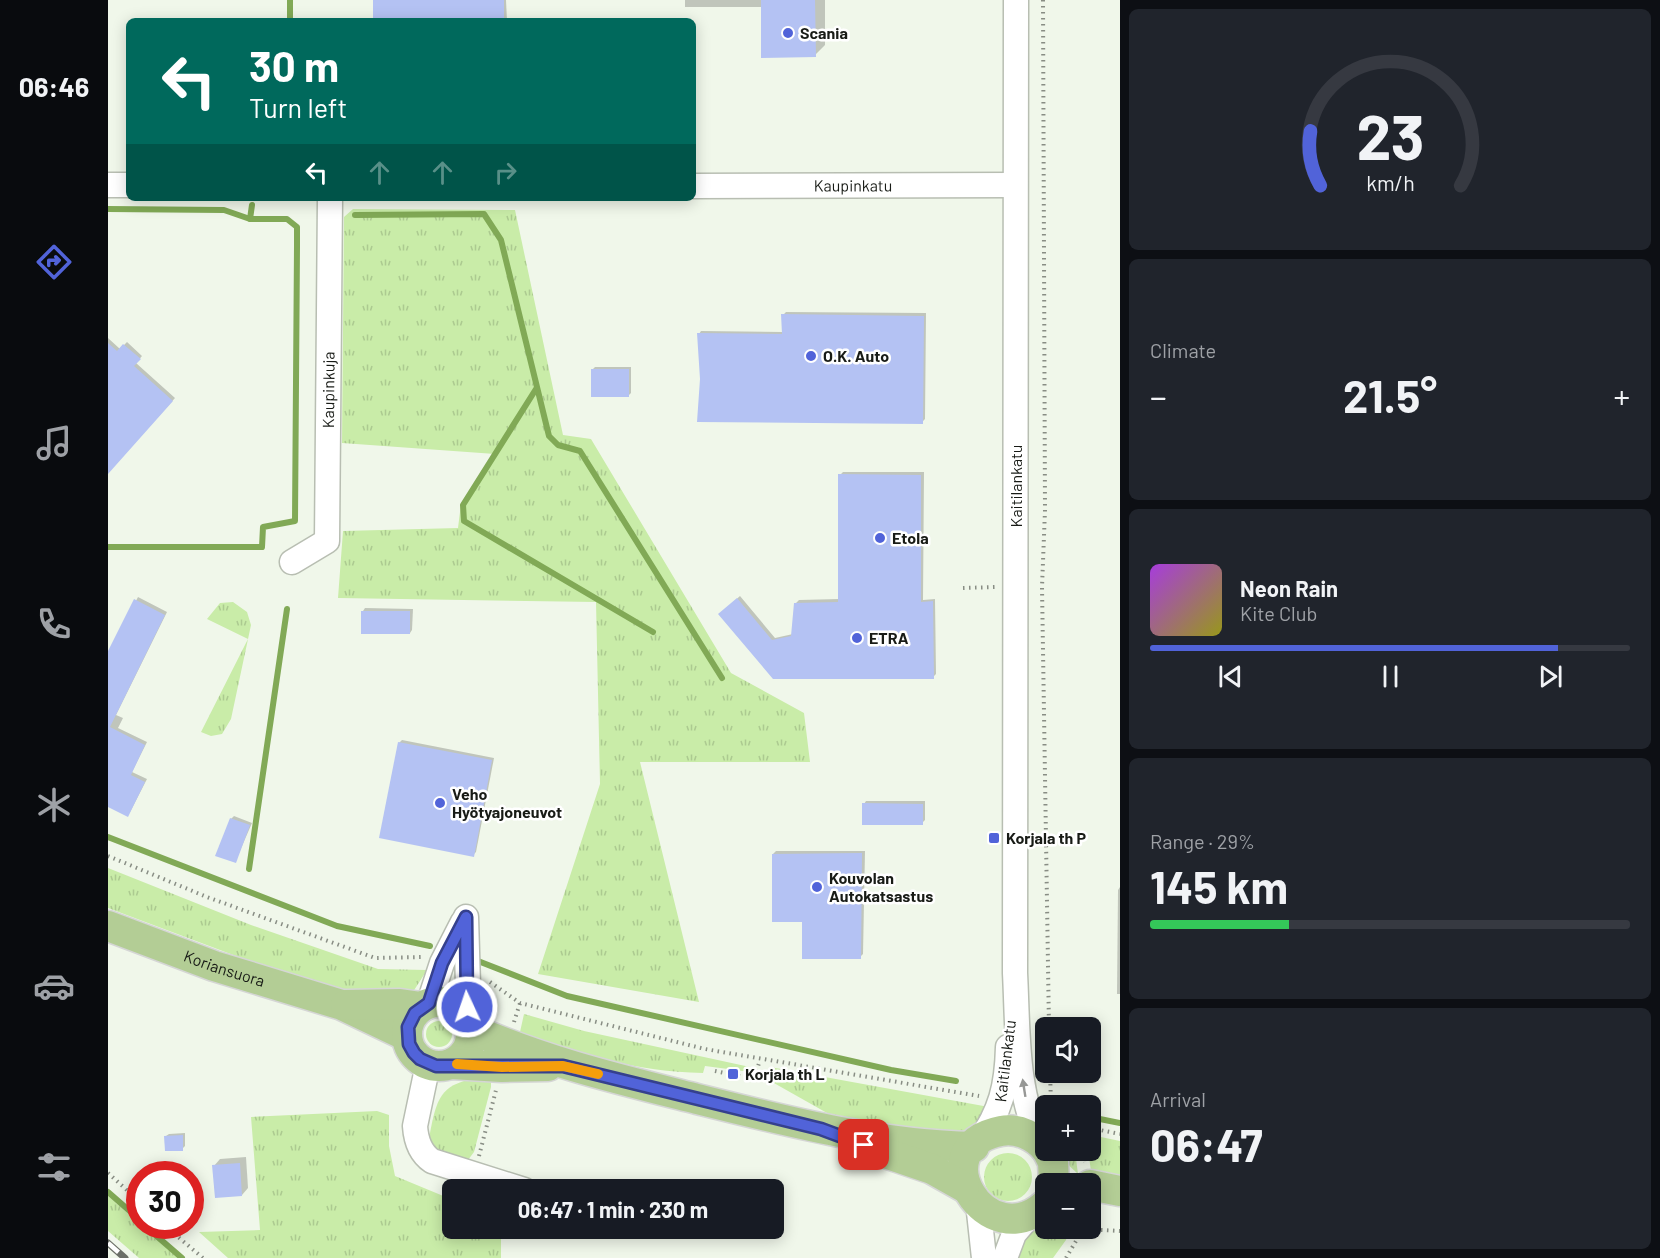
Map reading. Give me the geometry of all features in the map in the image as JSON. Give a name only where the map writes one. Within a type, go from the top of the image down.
[{"type":"main road","name":"Koriansuora","points":[[108,926],[214,966],[342,1005],[407,1036]]},
{"type":"main road","points":[[440,1064],[467,1050],[470,1025],[462,1010],[452,1004],[425,1005],[411,1019],[407,1036],[414,1053],[440,1064],[502,1067],[563,1066]]},
{"type":"main road","name":"Koriansuora","points":[[342,1005],[425,1005]]},
{"type":"main road","points":[[470,1025],[563,1066],[821,1129],[906,1143],[976,1145]]},
{"type":"main road","points":[[821,1129],[932,1169],[1001,1222],[1035,1213]]},
{"type":"main road","points":[[971,1199],[963,1173],[966,1159],[976,1145],[1002,1131],[1016,1131],[1035,1148]]},
{"type":"main road","points":[[1049,1161],[1066,1173]]},
{"type":"main road","points":[[1101,1187],[1120,1191]]},
{"type":"main road","points":[[1101,1204],[1120,1204]]},
{"type":"street","name":"Kaitilankatu","points":[[1016,0],[1015,973],[1026,1102],[1035,1131]]},
{"type":"street","points":[[108,185],[126,185]]},
{"type":"street","name":"Kaupinkatu","points":[[696,186],[1016,185]]},
{"type":"street","name":"Kaupinkuja","points":[[292,562],[327,541],[330,201]]},
{"type":"street","points":[[425,1005],[442,963],[466,917],[470,1025]]},
{"type":"street","name":"Kaitilankatu","points":[[976,1145],[993,1122],[1002,1099],[1015,973]]},
{"type":"street","points":[[440,1064],[415,1126],[420,1149],[432,1161],[491,1179]]},
{"type":"street","points":[[971,1199],[984,1258]]},
{"type":"street","points":[[1005,1258],[1014,1234],[1035,1216]]},
{"type":"path","points":[[1043,0],[1045,510],[1042,587],[1049,1017]]},
{"type":"path","points":[[963,588],[999,586]]},
{"type":"path","points":[[108,856],[207,897],[375,958],[427,959]]},
{"type":"path","points":[[482,977],[520,1003],[760,1060],[980,1096]]},
{"type":"path","points":[[715,1071],[754,1079],[760,1060]]},
{"type":"path","points":[[476,1174],[498,1083]]},
{"type":"path","points":[[1101,1130],[1120,1134]]},
{"type":"path","points":[[108,1173],[126,1189]]},
{"type":"path","points":[[1101,1230],[1120,1231]]},
{"type":"path","points":[[180,1239],[203,1258]]},
{"type":"path","points":[[1066,1258],[1077,1239]]},
{"type":"green space","points":[[353,209],[515,210],[563,435],[591,439],[731,673],[804,713],[810,762],[640,762],[699,1002],[538,974],[600,784],[596,602],[338,598],[343,531],[458,528],[461,504],[495,454],[342,443],[344,217]]},
{"type":"green space","points":[[233,602],[247,612],[251,625],[231,719],[222,734],[211,736],[201,732],[248,639],[207,619],[220,603]]},
{"type":"green space","points":[[108,868],[251,925],[378,969],[427,970],[411,995],[368,995],[287,975],[108,908]]},
{"type":"green space","points":[[524,1014],[584,1031],[750,1067],[751,1072],[705,1066],[703,1073],[678,1072],[610,1060],[520,1032]]},
{"type":"green space","points":[[439,1021],[448,1025],[452,1034],[448,1043],[439,1047],[430,1043],[426,1034],[430,1025]]},
{"type":"green space","points":[[770,1067],[989,1107],[974,1126],[960,1134],[843,1122],[765,1078]]},
{"type":"green space","points":[[484,1077],[491,1082],[491,1087],[474,1152],[468,1160],[437,1149],[429,1138],[438,1102],[443,1094],[458,1083]]},
{"type":"green space","points":[[377,1111],[389,1115],[389,1146],[395,1176],[442,1195],[442,1239],[501,1239],[501,1258],[228,1258],[204,1236],[204,1232],[260,1230],[251,1117]]},
{"type":"green space","points":[[1101,1137],[1120,1141],[1120,1184],[1101,1179],[1101,1173],[1091,1173],[1090,1161],[1101,1161]]},
{"type":"green space","points":[[1003,1153],[1013,1153],[1025,1160],[1032,1172],[1032,1182],[1025,1194],[1013,1201],[1003,1201],[988,1190],[984,1182],[984,1172],[995,1157]]},
{"type":"green space","points":[[1064,1161],[1076,1161],[1077,1173]]},
{"type":"green space","points":[[108,1196],[126,1212],[126,1239],[157,1239],[179,1258],[139,1258],[108,1231]]},
{"type":"green space","points":[[1034,1227],[1035,1239],[1066,1240],[1053,1258],[1013,1258],[1019,1246]]},
{"type":"building","points":[[373,0],[504,0],[504,18],[373,18]]},
{"type":"building","name":"Scania","points":[[761,0],[815,0],[816,57],[761,58]]},
{"type":"building","name":"O.K. Auto","points":[[781,314],[924,316],[923,424],[697,422],[700,379],[697,333],[782,334]]},
{"type":"building","points":[[108,343],[117,351],[123,344],[141,359],[134,366],[173,401],[108,474]]},
{"type":"building","points":[[591,369],[629,369],[629,397],[591,397]]},
{"type":"building","points":[[838,474],[921,475],[921,602],[933,601],[934,679],[773,679],[718,614],[737,598],[772,640],[791,636],[794,603],[838,602]]},
{"type":"building","points":[[134,599],[165,615],[110,727],[145,745],[131,775],[145,782],[128,817],[108,807],[108,651]]},
{"type":"building","points":[[361,611],[410,611],[410,634],[361,634]]},
{"type":"building","points":[[398,742],[492,760],[474,857],[379,838]]},
{"type":"building","points":[[862,803],[923,804],[923,825],[862,825]]},
{"type":"building","points":[[230,818],[250,825],[236,863],[215,856]]},
{"type":"building","name":"Kouvolan Autokatsastus","points":[[862,853],[861,959],[802,959],[802,922],[772,922],[772,854]]},
{"type":"building","points":[[183,1135],[183,1151],[165,1151],[164,1136]]},
{"type":"building","points":[[240,1163],[242,1196],[215,1198],[212,1165]]},
{"type":"waterway","points":[[290,0],[290,18]]},
{"type":"waterway","points":[[250,219],[252,205]]},
{"type":"waterway","points":[[108,209],[224,210],[250,219],[287,219],[297,227],[295,521],[263,527],[262,547],[108,547]]},
{"type":"waterway","points":[[355,215],[484,214],[501,240],[549,436],[558,445],[580,451],[722,678]]},
{"type":"waterway","points":[[536,389],[463,505],[464,521],[653,632]]},
{"type":"waterway","points":[[249,869],[287,609]]},
{"type":"waterway","points":[[108,837],[337,926],[430,946]]},
{"type":"waterway","points":[[478,961],[567,996],[891,1070],[956,1081]]},
{"type":"waterway","points":[[1101,1119],[1120,1123]]},
{"type":"waterway","points":[[108,1192],[126,1208]]},
{"type":"waterway","points":[[160,1239],[182,1258]]},
{"type":"railway","points":[[108,1243],[125,1258]]},
{"type":"slow traffic","points":[[457,1064],[502,1067],[563,1066],[598,1074]]},
{"type":"place","name":"Scania","points":[[788,33]]},
{"type":"place","name":"O.K. Auto","points":[[811,356]]},
{"type":"place","name":"Etola","points":[[880,538]]},
{"type":"place","name":"ETRA","points":[[857,638]]},
{"type":"place","name":"Veho Hyötyajoneuvot","points":[[440,803]]},
{"type":"place","name":"Korjala th P","points":[[994,838]]},
{"type":"place","name":"Kouvolan Autokatsastus","points":[[817,887]]},
{"type":"place","name":"Korjala th L","points":[[733,1074]]},
{"type":"route","points":[[467,1007],[466,917],[442,963],[429,1003],[415,1013],[408,1027],[409,1044],[414,1053],[428,1064],[502,1067],[563,1066],[821,1129],[864,1145]]}]
